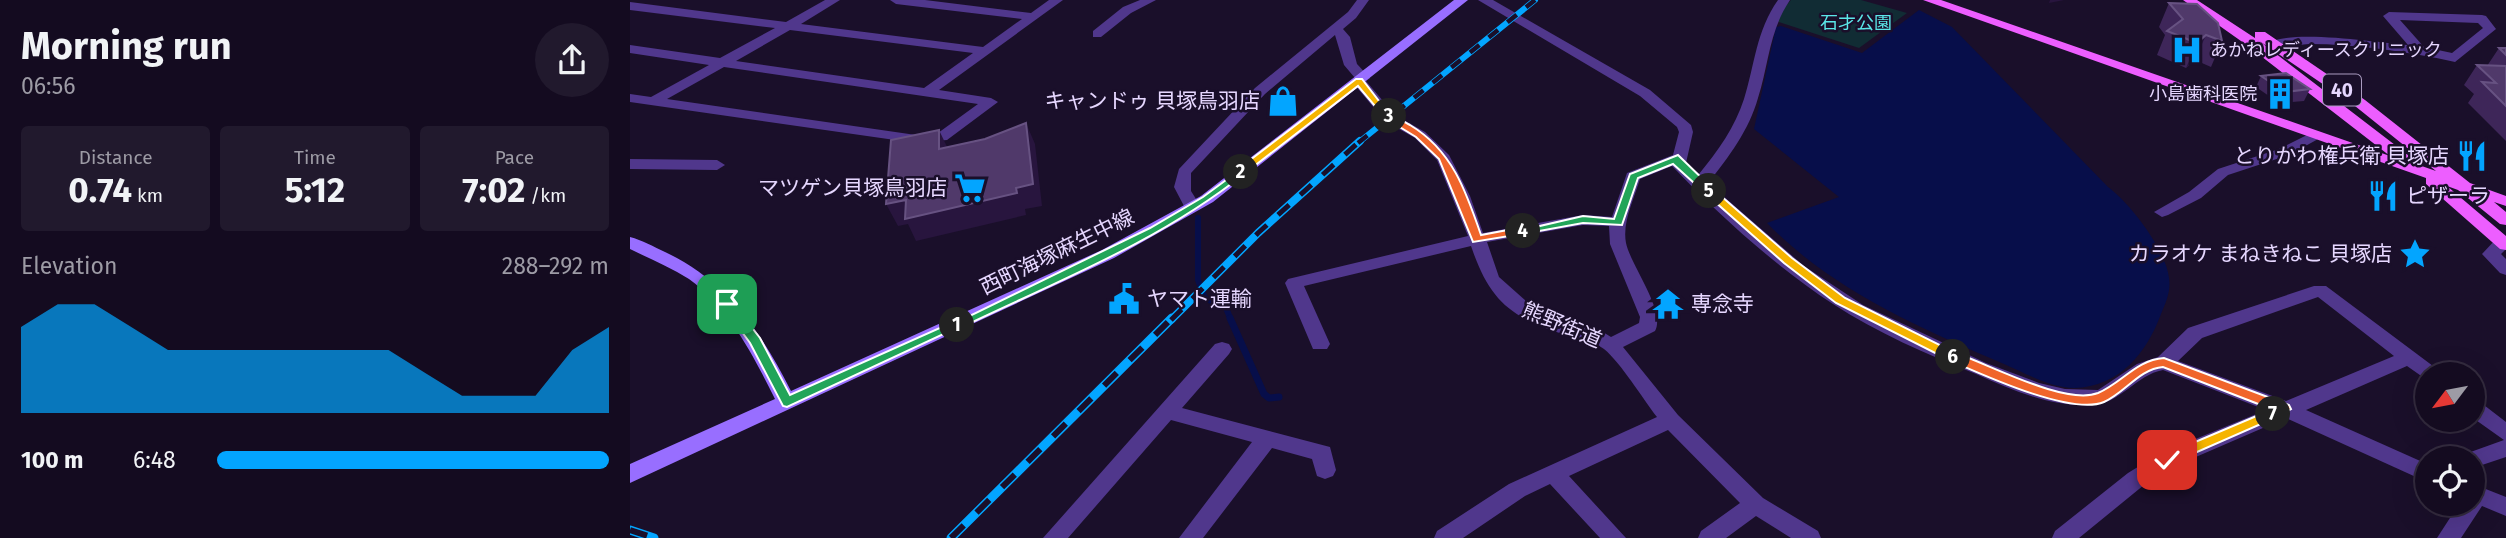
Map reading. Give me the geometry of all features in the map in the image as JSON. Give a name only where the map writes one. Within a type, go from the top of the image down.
[{"type":"main road","points":[[1929,0],[2506,201]]},
{"type":"main road","name":"40","points":[[2189,0],[2253,43],[2421,172],[2505,243]]},
{"type":"main road","name":"40","points":[[2208,0],[2360,103],[2506,220]]},
{"type":"street","points":[[630,5],[639,0]]},
{"type":"street","points":[[652,102],[834,0]]},
{"type":"street","points":[[896,0],[1033,17]]},
{"type":"street","points":[[926,93],[1057,0]]},
{"type":"street","points":[[1097,34],[1127,10],[1150,0]]},
{"type":"street","points":[[1193,207],[1183,196],[1180,184],[1184,173],[1260,91],[1352,15],[1363,0]]},
{"type":"street","name":"西町海塚麻生中線","points":[[630,474],[1108,254],[1193,207],[1462,0]]},
{"type":"street","points":[[1484,0],[1645,93],[1684,125],[1686,132],[1678,164],[1788,260],[1840,300],[1935,349],[2020,385],[2068,398],[2099,398],[2150,364],[2164,363],[2284,409],[2415,468]]},
{"type":"street","points":[[1700,183],[1736,137],[1752,97],[1770,17],[1784,0]]},
{"type":"street","points":[[630,5],[986,51]]},
{"type":"street","points":[[2274,44],[2309,40],[2420,50],[2455,58],[2490,29],[2482,19],[2389,16],[2420,50]]},
{"type":"street","name":"熊野街道","points":[[1336,28],[1345,37],[1351,65],[1390,118],[1420,135],[1444,158],[1462,197],[1491,278],[1514,304],[1568,329],[1591,334],[1611,345],[1671,420],[1755,504],[1810,538]]},
{"type":"street","points":[[630,49],[991,102],[942,137],[916,139],[630,98]]},
{"type":"street","points":[[2162,212],[2195,195],[2222,172],[2284,152],[2315,135]]},
{"type":"street","points":[[1611,345],[1648,326],[1649,317],[1618,244],[1618,222],[1633,176],[1678,158]]},
{"type":"street","points":[[630,164],[718,164]]},
{"type":"street","points":[[1320,344],[1294,283],[1477,239],[1583,219],[1618,222]]},
{"type":"street","points":[[630,242],[699,278],[727,304],[755,341],[787,402]]},
{"type":"street","points":[[2505,243],[2491,254],[2506,269]]},
{"type":"street","points":[[2164,363],[2195,334],[2319,290],[2415,363]]},
{"type":"street","points":[[1054,538],[1222,349]]},
{"type":"street","points":[[2063,538],[2136,479],[2167,460],[2408,358]]},
{"type":"street","points":[[1168,412],[1322,453],[1325,470]]},
{"type":"street","points":[[2485,416],[2506,433]]},
{"type":"street","points":[[1445,538],[1517,490],[1671,420]]},
{"type":"street","points":[[1189,538],[1268,439]]},
{"type":"street","points":[[2485,456],[2506,448]]},
{"type":"street","points":[[1555,475],[1615,538]]},
{"type":"street","points":[[2485,502],[2506,508]]},
{"type":"street","points":[[1709,538],[1755,504]]},
{"type":"street","points":[[2448,538],[2463,516]]},
{"type":"green space","name":"石才公園","points":[[1791,0],[1861,0],[1907,13],[1859,48],[1773,20]]},
{"type":"shaded area","points":[[1919,10],[1952,27],[2117,194],[2146,228],[2161,254],[2169,278],[2169,287],[2155,328],[2130,365],[2105,381],[2074,388],[2056,386],[1941,336],[1848,288],[1792,247],[1767,223],[1839,197],[1754,129],[1776,27],[1781,26],[1862,53]]},
{"type":"building","points":[[2169,3],[2197,4],[2218,23],[2222,41],[2206,35],[2197,43],[2167,31],[2183,19]]},
{"type":"building","points":[[2477,65],[2506,66],[2506,106],[2482,82],[2496,83]]},
{"type":"building","points":[[2286,73],[2310,89],[2285,92],[2261,76]]},
{"type":"building","points":[[1026,123],[1033,184],[1016,188],[1017,193],[905,219],[906,200],[886,204],[891,140],[939,130],[939,149],[985,139]]},
{"type":"waterway","points":[[1198,218],[1198,280],[1205,298],[1226,308],[1231,320]]},
{"type":"waterway","points":[[1230,318],[1264,394],[1269,398],[1279,397]]},
{"type":"railway","points":[[1358,143],[1535,0]]},
{"type":"railway","points":[[1171,320],[1258,233],[1360,141]]},
{"type":"railway","points":[[951,538],[1172,318]]},
{"type":"railway","points":[[630,530],[654,538]]},
{"type":"place","name":"あかねレディースクリニック","points":[[2187,50]]},
{"type":"place","name":"小島歯科医院","points":[[2280,94]]},
{"type":"place","name":"キャンドゥ 貝塚鳥羽店","points":[[1283,101]]},
{"type":"place","name":"とりかわ権兵衛 貝塚店","points":[[2472,156]]},
{"type":"place","name":"マツゲン貝塚鳥羽店","points":[[970,188]]},
{"type":"place","name":"ピザーラ","points":[[2383,196]]},
{"type":"place","name":"カラオケ まねきねこ 貝塚店","points":[[2415,254]]},
{"type":"place","name":"ヤマト運輸","points":[[1124,299]]},
{"type":"place","name":"専念寺","points":[[1668,304]]},
{"type":"route","points":[[727,304],[755,341],[787,402],[1034,290],[1163,225],[1207,199],[1359,81],[1390,118],[1420,135],[1444,158],[1477,239],[1583,219],[1618,222],[1633,176],[1678,158],[1678,164],[1788,260],[1840,300],[1935,349],[2020,385],[2068,398],[2099,398],[2150,364],[2164,363],[2284,409],[2167,460]]}]
